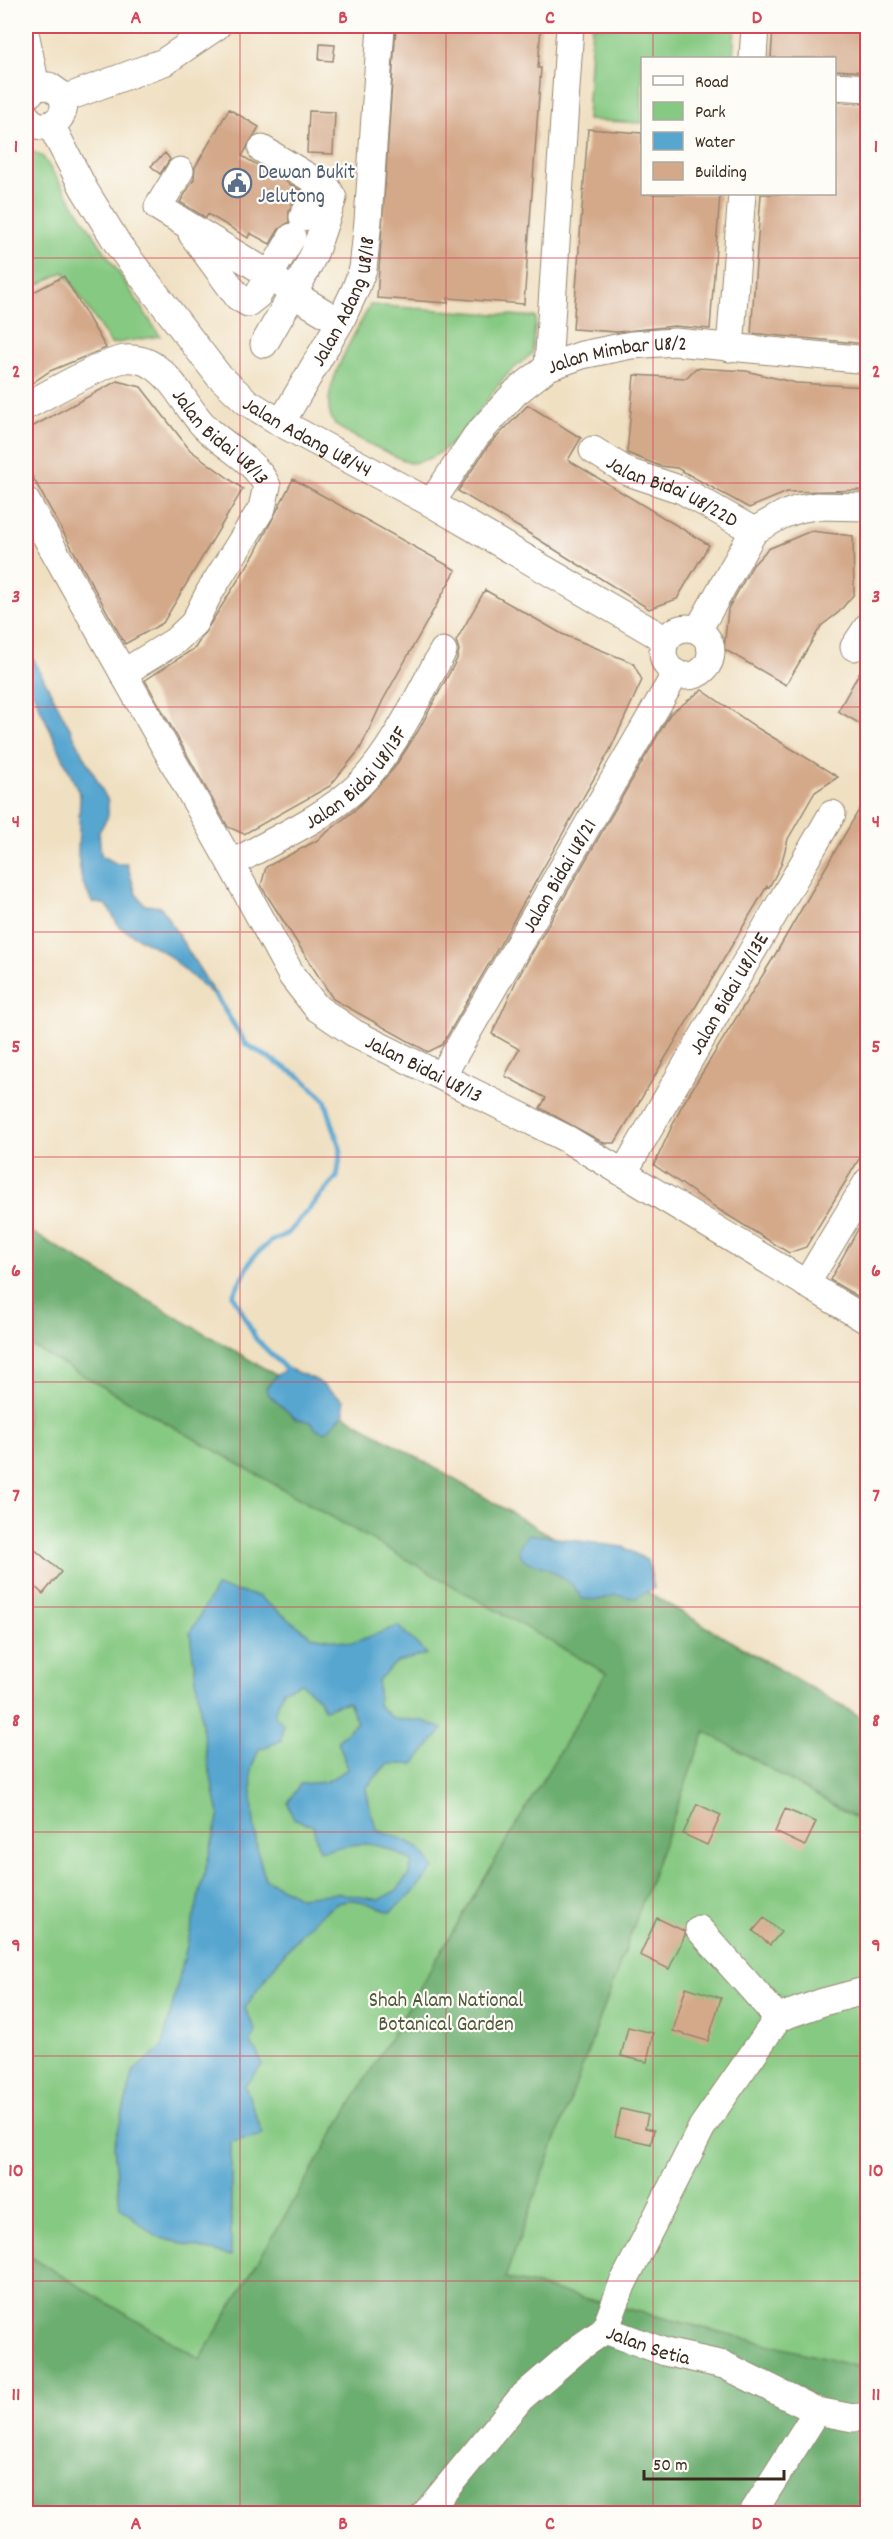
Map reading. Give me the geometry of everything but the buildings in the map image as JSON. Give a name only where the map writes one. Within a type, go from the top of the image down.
[{"type":"street","points":[[63,99],[164,62],[217,26]]},
{"type":"street","name":"Jalan Adang U8/18","points":[[281,423],[340,322],[363,269],[381,26]]},
{"type":"street","points":[[548,367],[570,26]]},
{"type":"street","points":[[753,57],[755,26]]},
{"type":"street","points":[[26,37],[31,92],[52,87],[63,99],[62,115],[51,125],[37,126],[26,116]]},
{"type":"street","points":[[836,86],[867,88]]},
{"type":"street","name":"Jalan Adang U8/44","points":[[51,125],[84,189],[119,246],[218,375],[247,402],[281,423],[431,503],[666,640]]},
{"type":"street","points":[[262,149],[328,189],[333,198],[314,254],[264,344]]},
{"type":"street","points":[[180,171],[158,207],[270,275],[293,294],[340,322]]},
{"type":"street","points":[[184,223],[243,301],[248,303],[253,301],[270,275],[322,185]]},
{"type":"street","points":[[730,348],[742,195]]},
{"type":"street","name":"Jalan Mimbar U8/2","points":[[431,503],[461,457],[495,412],[524,384],[548,367],[605,349],[654,342],[867,360]]},
{"type":"street","name":"Jalan Bidai U8/13","points":[[26,406],[116,361],[133,358],[143,361],[155,366],[163,373],[200,422],[221,443],[254,466],[263,476],[267,486],[262,508],[210,593],[194,624],[175,641],[123,673]]},
{"type":"street","name":"Jalan Bidai U8/22D","points":[[593,450],[628,472],[682,490],[754,531]]},
{"type":"street","name":"Jalan Bidai U8/13","points":[[26,501],[292,976],[316,1008],[342,1026],[526,1117],[624,1172],[867,1321]]},
{"type":"street","points":[[698,630],[754,531],[782,515],[799,509],[816,506],[867,507]]},
{"type":"street","points":[[683,628],[698,630],[708,641],[710,648],[708,663],[704,669],[690,675],[675,673],[670,669],[663,655],[666,640],[676,630],[683,628]]},
{"type":"street","name":"Jalan Bidai U8/13F","points":[[231,864],[315,817],[358,786],[386,751],[443,651]]},
{"type":"street","name":"Jalan Bidai U8/21","points":[[442,1076],[675,673]]},
{"type":"street","name":"Jalan Bidai U8/13E","points":[[624,1172],[832,814]]},
{"type":"street","points":[[806,1284],[867,1181]]},
{"type":"street","points":[[699,1929],[778,2018]]},
{"type":"street","points":[[605,2330],[622,2285],[702,2127],[778,2018],[867,1990]]},
{"type":"street","name":"Jalan Setia","points":[[425,2514],[521,2398],[579,2348],[605,2330],[665,2352],[724,2365],[817,2411],[853,2418],[867,2416]]},
{"type":"street","points":[[752,2514],[817,2411]]},
{"type":"green space","points":[[592,26],[735,26],[733,57],[641,57],[641,123],[587,120]]},
{"type":"green space","points":[[26,148],[43,157],[160,336],[111,344],[64,272],[26,291]]},
{"type":"green space","points":[[370,305],[536,317],[532,354],[507,375],[465,430],[453,442],[440,453],[425,460],[409,463],[340,428],[335,424],[330,412],[329,398],[339,364]]},
{"type":"green space","name":"Shah Alam National Botanical Garden","points":[[26,1229],[868,1721],[867,2513],[26,2514]]},
{"type":"green space","points":[[26,1229],[867,1721],[867,1825],[705,1731],[505,2278],[867,2369],[867,2513],[26,2513],[26,2254],[200,2359],[606,1673],[26,1343]]},
{"type":"water","points":[[26,645],[108,801],[108,816],[99,832],[101,855],[117,864],[127,864],[136,894],[145,905],[161,907],[218,999],[164,952],[119,927],[107,905],[92,902],[82,881],[78,855],[80,795],[26,677]]},
{"type":"water","points":[[287,1368],[316,1380],[343,1400],[344,1414],[326,1432],[316,1429],[311,1422],[296,1419],[269,1395],[266,1388]]},
{"type":"water","points":[[528,1534],[623,1547],[648,1561],[654,1588],[635,1598],[615,1595],[599,1600],[582,1599],[568,1582],[546,1568],[523,1558],[518,1549]]},
{"type":"water","points":[[216,1587],[258,1596],[311,1636],[352,1643],[398,1626],[427,1654],[397,1662],[378,1680],[378,1705],[393,1719],[424,1721],[443,1729],[414,1764],[387,1764],[366,1788],[371,1813],[378,1831],[396,1836],[417,1847],[434,1868],[411,1895],[390,1912],[365,1902],[350,1900],[337,1904],[322,1914],[292,1945],[245,2008],[256,2032],[250,2041],[263,2064],[245,2086],[263,2135],[231,2142],[231,2256],[157,2237],[120,2207],[114,2146],[134,2070],[162,2048],[219,1814],[206,1755],[190,1633]],"holes":[[[301,1683],[319,1699],[324,1709],[348,1702],[357,1722],[338,1741],[348,1769],[326,1782],[300,1784],[288,1803],[293,1818],[313,1826],[319,1851],[367,1844],[386,1848],[412,1861],[409,1874],[397,1890],[379,1900],[339,1893],[299,1897],[265,1879],[257,1848],[251,1769],[259,1749],[281,1741],[283,1724],[274,1714],[283,1690]]]},
{"type":"waterway","points":[[215,995],[246,1044],[302,1078],[325,1100],[341,1151],[337,1177],[288,1233],[270,1242],[253,1257],[233,1295],[256,1339],[291,1374]]},
{"type":"place","name":"Dewan Bukit Jelutong","points":[[237,183]]}]
